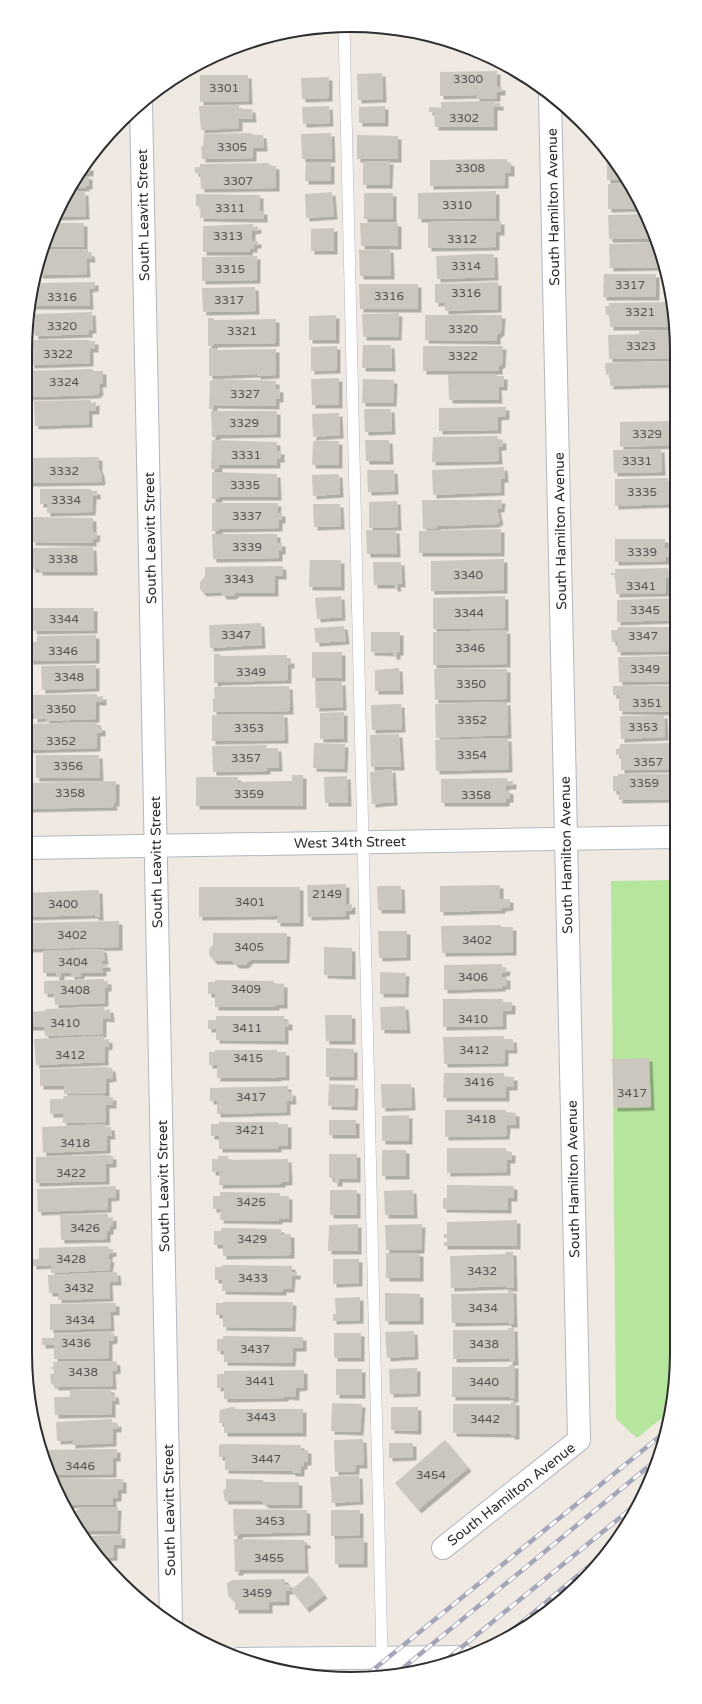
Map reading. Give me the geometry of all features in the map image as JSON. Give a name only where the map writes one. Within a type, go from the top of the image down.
[{"type":"street","name":"South Hamilton Avenue","points":[[443,1548],[579,1440],[550,102]]},
{"type":"street","name":"South Leavitt Street","points":[[141,111],[172,1617]]},
{"type":"street","name":"West 34th Street","points":[[32,848],[670,837]]},
{"type":"street","points":[[261,1659],[447,1657]]},
{"type":"lane","points":[[344,32],[382,1658]]},
{"type":"green space","points":[[670,880],[669,1374],[664,1417],[637,1438],[616,1419],[611,881]]},
{"type":"building","points":[[497,71],[497,87],[502,87],[502,92],[497,92],[497,98],[476,99],[476,95],[440,96],[440,72]]},
{"type":"building","points":[[382,73],[383,99],[358,100],[357,74]]},
{"type":"building","points":[[200,75],[248,75],[249,101],[200,102]]},
{"type":"building","points":[[329,77],[329,98],[302,99],[301,78]]},
{"type":"building","points":[[494,101],[494,103],[500,103],[500,107],[494,107],[494,127],[435,127],[434,112],[429,112],[429,107],[441,108],[441,102]]},
{"type":"building","points":[[239,105],[239,109],[252,109],[253,119],[239,119],[239,128],[201,130],[199,106]]},
{"type":"building","points":[[329,106],[330,123],[303,124],[302,107]]},
{"type":"building","points":[[385,106],[385,123],[359,123],[359,107]]},
{"type":"building","points":[[252,133],[252,135],[263,135],[264,148],[253,148],[253,158],[202,159],[201,146],[203,146],[204,134]]},
{"type":"building","points":[[331,133],[332,159],[302,159],[301,134]]},
{"type":"building","points":[[357,135],[398,136],[398,159],[357,159]]},
{"type":"building","points":[[507,159],[507,162],[511,163],[511,173],[505,173],[505,185],[430,186],[430,160]]},
{"type":"building","points":[[363,161],[390,161],[389,185],[363,185]]},
{"type":"building","points":[[607,161],[620,180],[607,180]]},
{"type":"building","points":[[269,163],[269,165],[276,166],[276,188],[201,189],[200,174],[195,173],[195,167],[200,167],[200,164]]},
{"type":"building","points":[[306,163],[331,163],[331,181],[305,181]]},
{"type":"building","points":[[85,176],[89,176],[89,186],[86,186],[86,188],[77,188]]},
{"type":"building","points":[[608,184],[622,184],[636,208],[608,209]]},
{"type":"building","points":[[496,191],[496,218],[418,219],[418,193]]},
{"type":"building","points":[[74,192],[85,192],[86,216],[62,217]]},
{"type":"building","points":[[332,192],[334,216],[306,218],[305,194]]},
{"type":"building","points":[[364,193],[393,193],[393,219],[364,219]]},
{"type":"building","points":[[196,194],[260,195],[260,211],[264,211],[264,219],[200,218],[201,206],[196,206]]},
{"type":"building","points":[[639,214],[650,239],[609,239],[608,215]]},
{"type":"building","points":[[501,221],[501,232],[496,232],[496,247],[428,248],[428,222]]},
{"type":"building","points":[[59,223],[84,223],[84,247],[49,247]]},
{"type":"building","points":[[360,223],[398,223],[398,246],[361,246]]},
{"type":"building","points":[[253,224],[253,227],[258,226],[258,230],[252,231],[252,241],[258,241],[258,245],[254,245],[254,249],[250,249],[249,252],[203,252],[203,226]]},
{"type":"building","points":[[334,228],[334,251],[311,251],[311,229]]},
{"type":"building","points":[[651,243],[659,267],[610,268],[609,244]]},
{"type":"building","points":[[88,249],[88,253],[91,253],[92,259],[86,259],[87,274],[41,275],[48,250]]},
{"type":"building","points":[[390,249],[391,276],[360,276],[359,250]]},
{"type":"building","points":[[494,254],[495,277],[437,279],[436,256]]},
{"type":"building","points":[[257,256],[257,280],[202,281],[202,257]]},
{"type":"building","points":[[604,274],[656,274],[656,297],[603,297]]},
{"type":"building","points":[[95,282],[95,288],[89,289],[90,306],[35,306],[39,283]]},
{"type":"building","points":[[498,282],[498,309],[445,311],[445,302],[435,303],[435,284]]},
{"type":"building","points":[[359,284],[418,284],[418,309],[360,309]]},
{"type":"building","points":[[255,287],[256,311],[203,312],[202,288]]},
{"type":"building","points":[[666,302],[669,327],[610,327],[610,315],[606,315],[605,306],[609,306],[609,303]]},
{"type":"building","points":[[92,312],[93,330],[89,330],[89,334],[35,336],[35,330],[33,330],[35,314]]},
{"type":"building","points":[[399,313],[398,337],[363,337],[362,314]]},
{"type":"building","points":[[336,315],[336,340],[309,340],[309,316]]},
{"type":"building","points":[[425,315],[502,315],[501,332],[497,335],[497,341],[425,340]]},
{"type":"building","points":[[208,318],[214,318],[214,320],[276,319],[276,343],[214,344],[214,346],[208,346]]},
{"type":"building","points":[[669,330],[670,358],[609,359],[608,335],[639,334],[639,331]]},
{"type":"building","points":[[33,340],[95,341],[95,349],[90,349],[90,363],[32,365]]},
{"type":"building","points":[[363,345],[391,345],[392,368],[362,368]]},
{"type":"building","points":[[337,346],[337,370],[311,371],[311,347]]},
{"type":"building","points":[[423,346],[503,346],[502,364],[499,366],[499,371],[423,371]]},
{"type":"building","points":[[209,348],[216,348],[216,350],[276,349],[276,375],[257,376],[257,374],[209,376]]},
{"type":"building","points":[[670,361],[670,384],[610,386],[610,374],[606,375],[605,363]]},
{"type":"building","points":[[93,369],[93,371],[103,371],[103,384],[99,384],[100,392],[96,395],[32,397],[32,371]]},
{"type":"building","points":[[448,374],[497,374],[497,376],[504,376],[504,387],[498,387],[499,400],[449,400]]},
{"type":"building","points":[[339,378],[339,405],[312,405],[311,379]]},
{"type":"building","points":[[217,379],[276,381],[276,389],[280,389],[280,399],[276,399],[276,406],[214,405],[214,409],[209,409],[210,381]]},
{"type":"building","points":[[363,379],[394,380],[393,403],[362,403]]},
{"type":"building","points":[[91,400],[91,403],[96,402],[96,411],[89,411],[89,424],[35,426],[34,401]]},
{"type":"building","points":[[506,407],[506,416],[498,417],[498,430],[439,431],[439,408]]},
{"type":"building","points":[[364,409],[391,409],[392,431],[365,432]]},
{"type":"building","points":[[211,411],[277,411],[277,434],[217,435],[217,437],[212,437]]},
{"type":"building","points":[[339,413],[340,435],[313,437],[312,414]]},
{"type":"building","points":[[670,421],[670,445],[620,447],[620,422]]},
{"type":"building","points":[[498,436],[498,440],[503,440],[503,447],[498,447],[499,461],[432,462],[433,437]]},
{"type":"building","points":[[212,440],[277,442],[277,451],[281,451],[281,459],[277,459],[277,465],[219,465],[219,469],[211,469]]},
{"type":"building","points":[[365,440],[389,440],[390,461],[366,461]]},
{"type":"building","points":[[313,441],[339,441],[339,465],[312,465]]},
{"type":"building","points":[[661,449],[662,472],[614,473],[613,450]]},
{"type":"building","points":[[99,457],[99,469],[102,481],[32,483],[32,458]]},
{"type":"building","points":[[504,467],[505,479],[501,479],[501,492],[433,495],[432,470]]},
{"type":"building","points":[[367,470],[394,470],[395,491],[368,492]]},
{"type":"building","points":[[212,472],[277,474],[278,497],[219,497],[219,499],[212,499]]},
{"type":"building","points":[[339,474],[340,494],[313,496],[312,475]]},
{"type":"building","points":[[668,478],[669,504],[615,506],[615,479]]},
{"type":"building","points":[[40,489],[91,489],[91,491],[97,491],[97,496],[93,496],[92,512],[47,513],[47,504],[40,504]]},
{"type":"building","points":[[422,500],[502,500],[501,509],[497,509],[500,521],[496,524],[437,526],[437,528],[423,529]]},
{"type":"building","points":[[397,501],[398,527],[369,528],[369,502]]},
{"type":"building","points":[[212,503],[278,503],[277,513],[282,513],[282,520],[279,520],[279,528],[219,529],[219,531],[212,531]]},
{"type":"building","points":[[313,504],[340,504],[341,526],[314,527]]},
{"type":"building","points":[[32,517],[93,518],[93,532],[97,532],[96,539],[93,539],[93,543],[32,542]]},
{"type":"building","points":[[501,529],[501,553],[419,553],[419,531]]},
{"type":"building","points":[[366,530],[396,530],[397,554],[367,554]]},
{"type":"building","points":[[212,534],[277,534],[277,543],[282,543],[282,551],[279,551],[279,558],[213,559]]},
{"type":"building","points":[[615,539],[665,539],[665,548],[669,548],[670,557],[666,557],[666,561],[615,562]]},
{"type":"building","points":[[93,547],[94,572],[39,572],[39,569],[32,569],[32,548]]},
{"type":"building","points":[[504,559],[504,590],[431,591],[431,561]]},
{"type":"building","points":[[310,560],[341,560],[341,587],[309,587]]},
{"type":"building","points":[[373,562],[401,562],[402,584],[397,584],[398,588],[394,588],[394,585],[374,585]]},
{"type":"building","points":[[283,566],[283,576],[275,576],[275,593],[236,593],[233,596],[223,596],[221,592],[203,593],[200,589],[200,582],[205,576],[205,567]]},
{"type":"building","points":[[668,568],[670,578],[666,578],[666,593],[616,594],[615,575],[611,575],[611,573],[615,573],[615,569]]},
{"type":"building","points":[[341,596],[342,617],[317,619],[315,598]]},
{"type":"building","points":[[505,596],[505,628],[433,629],[433,598]]},
{"type":"building","points":[[670,598],[670,620],[617,622],[617,600]]},
{"type":"building","points":[[33,608],[94,608],[94,630],[33,631]]},
{"type":"building","points":[[261,623],[262,645],[210,648],[209,625]]},
{"type":"building","points":[[344,626],[346,641],[316,643],[314,628]]},
{"type":"building","points":[[618,627],[670,627],[670,651],[617,652],[617,642],[612,642],[611,630],[618,630]]},
{"type":"building","points":[[507,630],[507,664],[433,665],[433,632]]},
{"type":"building","points":[[371,632],[400,632],[400,652],[397,652],[397,656],[393,656],[393,653],[371,652]]},
{"type":"building","points":[[96,635],[96,660],[32,661],[32,642],[37,642],[37,636]]},
{"type":"building","points":[[312,652],[342,652],[342,678],[312,678]]},
{"type":"building","points":[[214,654],[220,654],[220,656],[287,655],[287,660],[291,660],[291,665],[288,665],[288,680],[214,683]]},
{"type":"building","points":[[670,656],[670,681],[619,682],[618,657]]},
{"type":"building","points":[[96,665],[96,688],[42,690],[41,666]]},
{"type":"building","points":[[399,668],[400,691],[375,691],[375,670]]},
{"type":"building","points":[[434,669],[507,669],[507,699],[435,700]]},
{"type":"building","points":[[315,682],[342,682],[343,707],[316,708]]},
{"type":"building","points":[[289,686],[290,711],[213,712],[213,698],[215,699],[214,687]]},
{"type":"building","points":[[613,686],[670,686],[670,712],[619,711],[619,695],[613,695]]},
{"type":"building","points":[[97,694],[97,697],[103,696],[103,702],[96,702],[96,719],[46,721],[46,718],[34,719],[34,715],[32,715],[33,695]]},
{"type":"building","points":[[507,702],[508,735],[436,738],[435,704]]},
{"type":"building","points":[[401,704],[402,729],[372,730],[371,705]]},
{"type":"building","points":[[344,712],[344,739],[320,739],[320,713]]},
{"type":"building","points":[[284,714],[285,740],[212,741],[212,715]]},
{"type":"building","points":[[664,715],[665,737],[621,739],[620,716]]},
{"type":"building","points":[[97,722],[97,727],[102,727],[102,733],[97,733],[97,748],[32,750],[32,724]]},
{"type":"building","points":[[399,734],[401,767],[371,767],[370,735]]},
{"type":"building","points":[[508,738],[509,769],[436,771],[435,740]]},
{"type":"building","points":[[314,743],[345,744],[344,769],[313,768]]},
{"type":"building","points":[[670,743],[670,769],[621,770],[621,754],[616,755],[616,749],[620,748],[620,744]]},
{"type":"building","points":[[267,745],[266,748],[278,748],[279,768],[267,768],[267,771],[213,772],[212,746]]},
{"type":"building","points":[[36,755],[99,755],[100,778],[36,778]]},
{"type":"building","points":[[392,769],[394,802],[372,804],[370,772]]},
{"type":"building","points":[[618,774],[670,774],[670,799],[619,800],[619,791],[613,791],[613,776],[618,776]]},
{"type":"building","points":[[292,775],[303,775],[303,806],[196,806],[196,777],[238,777],[238,782],[292,781]]},
{"type":"building","points":[[347,776],[348,803],[325,803],[324,777]]},
{"type":"building","points":[[507,778],[507,781],[513,781],[513,786],[506,786],[506,790],[510,791],[510,799],[506,799],[506,803],[441,803],[441,779]]},
{"type":"building","points":[[116,781],[116,803],[113,803],[114,807],[32,809],[32,783]]},
{"type":"building","points":[[346,884],[346,905],[352,904],[352,911],[346,911],[346,916],[308,917],[307,885]]},
{"type":"building","points":[[500,885],[500,899],[510,899],[510,907],[502,908],[502,910],[440,912],[440,886]]},
{"type":"building","points":[[377,886],[401,886],[402,910],[378,910]]},
{"type":"building","points":[[199,887],[300,887],[300,923],[277,923],[277,916],[199,917]]},
{"type":"building","points":[[99,890],[100,917],[95,917],[95,915],[32,917],[32,893]]},
{"type":"building","points":[[119,921],[119,947],[32,949],[32,923]]},
{"type":"building","points":[[501,925],[501,927],[513,927],[513,952],[442,953],[441,926]]},
{"type":"building","points":[[378,931],[407,931],[407,957],[379,958]]},
{"type":"building","points":[[213,933],[287,933],[286,960],[250,960],[245,965],[236,965],[232,961],[214,961],[209,955],[209,949],[213,945]]},
{"type":"building","points":[[324,947],[352,948],[352,976],[324,975]]},
{"type":"building","points":[[103,949],[105,961],[102,961],[102,964],[107,964],[107,968],[103,968],[103,973],[81,973],[81,976],[71,977],[71,973],[61,973],[61,977],[56,977],[56,973],[43,973],[43,951]]},
{"type":"building","points":[[502,964],[503,968],[507,968],[506,973],[502,973],[502,977],[507,977],[507,986],[502,986],[502,988],[444,990],[444,965]]},
{"type":"building","points":[[380,972],[406,973],[405,994],[380,994]]},
{"type":"building","points":[[104,979],[104,981],[108,981],[108,988],[105,988],[105,1003],[55,1005],[54,993],[44,994],[44,981]]},
{"type":"building","points":[[215,980],[274,981],[274,983],[284,984],[284,1005],[276,1005],[276,1007],[215,1007],[215,994],[208,994],[208,982],[215,982]]},
{"type":"building","points":[[443,999],[503,999],[503,1002],[512,1002],[512,1011],[503,1011],[503,1026],[443,1027]]},
{"type":"building","points":[[405,1006],[407,1030],[381,1030],[380,1007]]},
{"type":"building","points":[[104,1007],[104,1010],[110,1009],[111,1019],[103,1018],[103,1034],[45,1036],[44,1027],[32,1027],[32,1012],[45,1011],[46,1009]]},
{"type":"building","points":[[325,1015],[352,1015],[352,1041],[326,1041]]},
{"type":"building","points":[[216,1016],[284,1016],[284,1021],[289,1021],[289,1027],[285,1027],[285,1041],[216,1040],[216,1029],[208,1029],[208,1020],[216,1020]]},
{"type":"building","points":[[104,1036],[104,1040],[109,1039],[109,1046],[105,1047],[105,1062],[36,1065],[34,1039]]},
{"type":"building","points":[[504,1036],[504,1039],[513,1039],[514,1050],[505,1050],[505,1063],[444,1064],[443,1037]]},
{"type":"building","points":[[326,1048],[354,1049],[354,1077],[326,1077]]},
{"type":"building","points":[[215,1050],[277,1050],[277,1052],[286,1052],[286,1077],[217,1078],[217,1065],[209,1065],[209,1052],[215,1052]]},
{"type":"building","points":[[649,1058],[651,1107],[614,1108],[612,1059]]},
{"type":"building","points":[[112,1068],[113,1078],[106,1079],[106,1093],[64,1094],[64,1086],[40,1086],[40,1069]]},
{"type":"building","points":[[444,1073],[504,1073],[504,1077],[514,1077],[514,1087],[506,1087],[506,1098],[443,1098]]},
{"type":"building","points":[[329,1084],[355,1085],[354,1107],[328,1106]]},
{"type":"building","points":[[381,1084],[411,1084],[412,1107],[382,1108]]},
{"type":"building","points":[[288,1086],[288,1093],[292,1092],[293,1101],[287,1101],[287,1112],[217,1114],[217,1101],[210,1101],[210,1088]]},
{"type":"building","points":[[105,1095],[105,1097],[113,1097],[113,1105],[106,1105],[106,1122],[63,1123],[63,1114],[50,1114],[50,1099],[63,1099],[64,1096]]},
{"type":"building","points":[[445,1110],[506,1110],[506,1112],[516,1113],[516,1125],[507,1125],[506,1136],[445,1137]]},
{"type":"building","points":[[409,1115],[409,1141],[382,1141],[382,1116]]},
{"type":"building","points":[[329,1120],[356,1120],[356,1135],[329,1135]]},
{"type":"building","points":[[219,1122],[278,1122],[278,1124],[288,1124],[288,1146],[278,1146],[278,1149],[219,1149],[219,1136],[211,1136],[211,1124],[219,1124]]},
{"type":"building","points":[[106,1124],[106,1127],[111,1127],[112,1136],[107,1136],[107,1150],[43,1153],[42,1127]]},
{"type":"building","points":[[447,1148],[506,1148],[506,1152],[512,1152],[512,1160],[507,1160],[507,1172],[447,1173]]},
{"type":"building","points":[[382,1150],[406,1150],[406,1176],[382,1176]]},
{"type":"building","points":[[329,1154],[357,1154],[357,1179],[339,1179],[339,1183],[334,1183],[334,1178],[329,1178]]},
{"type":"building","points":[[113,1156],[113,1164],[106,1164],[106,1181],[36,1183],[36,1157]]},
{"type":"building","points":[[218,1156],[228,1156],[228,1160],[288,1159],[289,1182],[282,1182],[282,1184],[219,1185],[220,1172],[212,1172],[212,1159],[218,1159]]},
{"type":"building","points":[[447,1185],[514,1186],[514,1198],[508,1198],[508,1210],[443,1209],[443,1198],[447,1198]]},
{"type":"building","points":[[116,1186],[116,1197],[108,1198],[108,1209],[38,1212],[37,1189]]},
{"type":"building","points":[[330,1190],[357,1190],[357,1215],[330,1215]]},
{"type":"building","points":[[413,1190],[414,1215],[385,1215],[384,1191]]},
{"type":"building","points":[[220,1192],[280,1193],[280,1196],[289,1196],[289,1219],[279,1219],[279,1221],[220,1220],[221,1209],[213,1209],[213,1196],[220,1196]]},
{"type":"building","points":[[108,1214],[108,1218],[113,1217],[113,1226],[110,1226],[110,1231],[107,1231],[107,1239],[61,1240],[60,1215]]},
{"type":"building","points":[[517,1220],[517,1246],[444,1246],[444,1242],[447,1242],[447,1238],[444,1238],[444,1234],[447,1234],[447,1222]]},
{"type":"building","points":[[358,1224],[358,1251],[328,1251],[329,1225]]},
{"type":"building","points":[[422,1224],[421,1250],[386,1250],[385,1225]]},
{"type":"building","points":[[221,1228],[281,1229],[281,1234],[291,1234],[291,1255],[223,1256],[223,1245],[214,1245],[214,1231],[221,1231]]},
{"type":"building","points":[[108,1246],[109,1249],[113,1249],[113,1253],[109,1254],[109,1259],[111,1259],[109,1270],[51,1273],[51,1265],[33,1266],[33,1259],[39,1259],[39,1248]]},
{"type":"building","points":[[506,1252],[513,1252],[514,1288],[506,1288],[506,1286],[451,1288],[450,1256],[506,1254]]},
{"type":"building","points":[[386,1253],[420,1253],[420,1278],[386,1278]]},
{"type":"building","points":[[333,1259],[359,1259],[359,1283],[333,1284]]},
{"type":"building","points":[[222,1265],[292,1266],[292,1272],[297,1272],[297,1276],[292,1276],[291,1289],[283,1289],[283,1292],[222,1291],[222,1280],[215,1280],[215,1267],[222,1267]]},
{"type":"building","points":[[117,1272],[118,1282],[109,1282],[110,1298],[58,1300],[58,1293],[49,1293],[48,1275]]},
{"type":"building","points":[[508,1290],[513,1290],[514,1324],[508,1324],[508,1322],[452,1323],[451,1294],[508,1293]]},
{"type":"building","points":[[385,1293],[420,1294],[420,1321],[385,1321]]},
{"type":"building","points":[[360,1297],[360,1320],[333,1321],[333,1314],[336,1314],[335,1298]]},
{"type":"building","points":[[293,1302],[292,1328],[223,1327],[223,1315],[216,1315],[216,1303]]},
{"type":"building","points":[[116,1303],[116,1312],[110,1312],[111,1328],[50,1330],[50,1304]]},
{"type":"building","points":[[508,1328],[514,1328],[515,1362],[509,1362],[509,1358],[453,1359],[453,1330],[508,1330]]},
{"type":"building","points":[[414,1331],[415,1356],[387,1358],[385,1332]]},
{"type":"building","points":[[114,1333],[114,1340],[109,1341],[109,1358],[54,1359],[54,1345],[42,1345],[42,1338],[54,1338],[54,1334]]},
{"type":"building","points":[[334,1333],[361,1333],[361,1358],[334,1358]]},
{"type":"building","points":[[223,1336],[303,1337],[303,1348],[293,1348],[292,1363],[224,1362],[224,1351],[217,1351],[217,1339],[223,1339]]},
{"type":"building","points":[[53,1362],[117,1362],[117,1370],[112,1371],[113,1386],[55,1387],[55,1385],[51,1384],[50,1374],[54,1374],[54,1369],[51,1369],[51,1367],[54,1367]]},
{"type":"building","points":[[509,1365],[515,1365],[515,1399],[510,1399],[510,1397],[452,1397],[452,1367],[509,1367]]},
{"type":"building","points":[[417,1368],[417,1393],[390,1394],[389,1369]]},
{"type":"building","points":[[336,1369],[362,1369],[362,1395],[336,1395]]},
{"type":"building","points":[[304,1370],[304,1387],[296,1388],[296,1397],[285,1396],[285,1398],[224,1399],[224,1387],[217,1388],[217,1374],[224,1374],[224,1371]]},
{"type":"building","points":[[111,1389],[111,1394],[115,1394],[116,1401],[112,1401],[112,1414],[55,1415],[54,1397],[70,1397],[70,1390]]},
{"type":"building","points":[[511,1402],[516,1402],[516,1436],[511,1436],[511,1434],[453,1433],[453,1404],[511,1404]]},
{"type":"building","points":[[332,1403],[362,1404],[360,1432],[331,1431]]},
{"type":"building","points":[[235,1407],[235,1409],[303,1409],[303,1433],[224,1433],[224,1423],[219,1423],[220,1410]]},
{"type":"building","points":[[391,1407],[418,1407],[418,1431],[391,1430]]},
{"type":"building","points":[[112,1419],[112,1424],[118,1423],[118,1429],[113,1429],[113,1443],[72,1445],[72,1440],[57,1441],[56,1422]]},
{"type":"building","points":[[363,1439],[364,1465],[356,1465],[356,1471],[335,1472],[334,1440]]},
{"type":"building","points":[[445,1440],[468,1468],[418,1510],[395,1483]]},
{"type":"building","points":[[389,1443],[413,1443],[413,1457],[389,1458]]},
{"type":"building","points":[[219,1445],[301,1445],[301,1450],[308,1450],[308,1462],[304,1462],[304,1466],[301,1466],[301,1473],[292,1473],[292,1471],[225,1470],[225,1457],[219,1457]]},
{"type":"building","points":[[117,1449],[117,1458],[113,1458],[113,1474],[56,1475],[47,1450]]},
{"type":"building","points":[[359,1475],[360,1501],[332,1503],[330,1477]]},
{"type":"building","points":[[59,1479],[123,1479],[123,1490],[118,1490],[118,1498],[113,1498],[113,1505],[71,1505]]},
{"type":"building","points":[[226,1479],[262,1480],[265,1482],[299,1482],[299,1505],[266,1505],[261,1501],[225,1501],[223,1491],[226,1488]]},
{"type":"building","points":[[78,1507],[118,1507],[117,1531],[87,1531],[74,1511],[77,1511]]},
{"type":"building","points":[[233,1509],[307,1510],[307,1532],[239,1534],[239,1536],[234,1536]]},
{"type":"building","points":[[331,1510],[360,1510],[360,1535],[331,1536]]},
{"type":"building","points":[[122,1535],[122,1545],[114,1545],[114,1557],[107,1557],[90,1536]]},
{"type":"building","points":[[234,1539],[304,1540],[304,1542],[307,1542],[307,1545],[304,1545],[305,1570],[240,1570],[240,1572],[235,1572]]},
{"type":"building","points":[[335,1539],[364,1539],[364,1564],[335,1564]]},
{"type":"building","points":[[309,1575],[324,1595],[306,1609],[291,1590]]},
{"type":"building","points":[[285,1579],[285,1584],[290,1584],[290,1591],[286,1591],[286,1602],[269,1602],[269,1610],[235,1610],[235,1601],[228,1596],[227,1583],[233,1580]]},
{"type":"railway","points":[[372,1671],[659,1437]]},
{"type":"railway","points":[[404,1667],[649,1466]]},
{"type":"railway","points":[[451,1656],[627,1512]]},
{"type":"railway","points":[[525,1620],[586,1569]]}]
